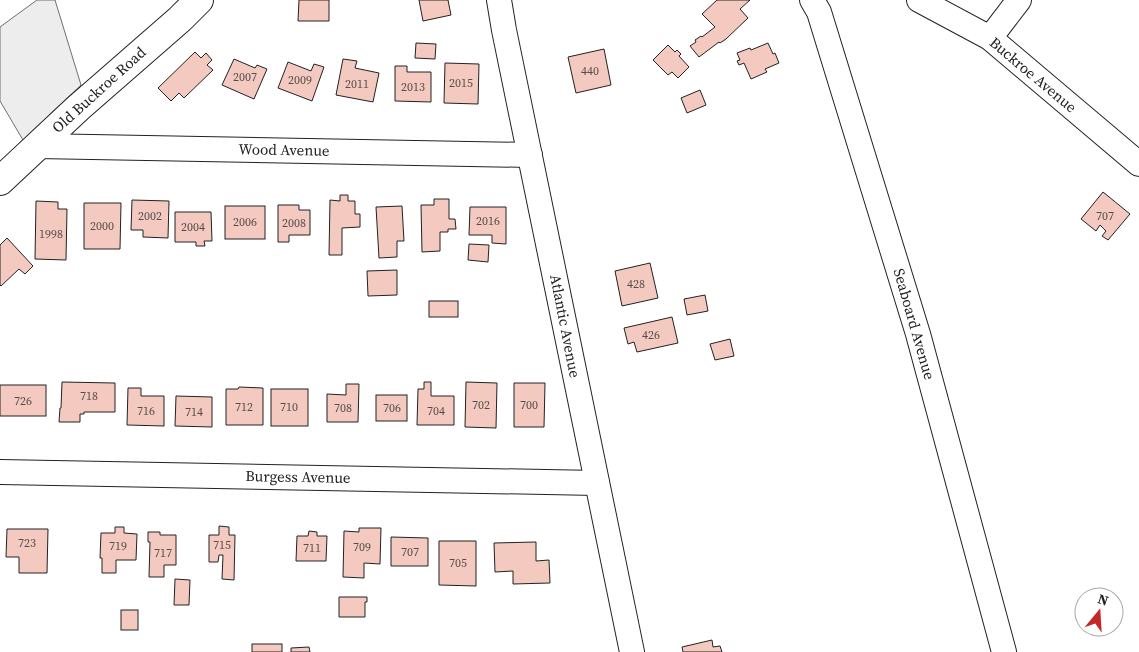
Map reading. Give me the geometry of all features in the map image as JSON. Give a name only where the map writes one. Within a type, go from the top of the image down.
[{"type":"main road","name":"Old Buckroe Road","points":[[0,181],[199,0]]},
{"type":"street","name":"Atlantic Avenue","points":[[499,0],[632,652]]},
{"type":"street","name":"Seaboard Avenue","points":[[812,0],[819,12],[918,334],[1004,652]]},
{"type":"street","name":"Buckroe Avenue","points":[[919,0],[990,38],[1139,164]]},
{"type":"street","points":[[990,38],[1019,0]]},
{"type":"street","name":"Wood Avenue","points":[[37,146],[530,155]]},
{"type":"street","name":"Burgess Avenue","points":[[0,472],[597,483]]},
{"type":"shaded area","points":[[37,0],[55,0],[81,85],[23,140],[0,101],[0,27]]},
{"type":"building","points":[[299,0],[329,0],[329,21],[298,21]]},
{"type":"building","points":[[419,0],[448,0],[451,15],[423,21]]},
{"type":"building","points":[[717,0],[750,0],[740,9],[748,18],[726,39],[699,57],[690,46],[696,42],[695,40],[715,27],[702,14]]},
{"type":"building","points":[[416,43],[436,44],[435,59],[415,58]]},
{"type":"building","points":[[768,43],[779,63],[765,69],[767,72],[751,79],[744,63],[739,65],[737,61],[740,60],[737,53]]},
{"type":"building","points":[[668,45],[675,52],[677,50],[681,54],[679,56],[689,67],[678,78],[672,72],[668,75],[653,60]]},
{"type":"building","points":[[604,49],[611,85],[576,93],[568,57]]},
{"type":"building","points":[[195,52],[201,58],[206,53],[212,60],[207,65],[213,70],[184,98],[179,93],[171,101],[158,88]]},
{"type":"building","points":[[234,59],[255,68],[257,65],[267,69],[254,99],[222,85]]},
{"type":"building","points":[[343,59],[357,61],[355,68],[379,73],[373,102],[336,95]]},
{"type":"building","points":[[288,62],[311,71],[314,64],[324,67],[312,101],[278,88]]},
{"type":"building","points":[[445,63],[479,64],[478,104],[444,103]]},
{"type":"building","points":[[395,66],[407,66],[407,72],[431,72],[431,102],[395,101]]},
{"type":"building","points":[[700,90],[706,105],[687,113],[681,98]]},
{"type":"building","points":[[1103,192],[1130,214],[1108,240],[1102,236],[1106,231],[1100,225],[1096,231],[1081,219]]},
{"type":"building","points":[[340,195],[348,195],[348,201],[355,201],[355,214],[360,214],[360,227],[342,228],[342,255],[329,255],[330,200],[340,201]]},
{"type":"building","points":[[434,199],[449,199],[449,219],[455,219],[456,229],[440,232],[440,251],[422,252],[421,205],[434,205]]},
{"type":"building","points":[[132,200],[169,201],[168,238],[143,237],[143,230],[131,230]]},
{"type":"building","points":[[36,201],[58,202],[58,209],[67,209],[66,260],[35,259]]},
{"type":"building","points":[[84,203],[121,203],[120,249],[84,249]]},
{"type":"building","points":[[278,205],[299,205],[299,210],[310,210],[310,235],[289,235],[289,242],[278,242]]},
{"type":"building","points":[[225,206],[265,206],[265,239],[225,239]]},
{"type":"building","points":[[402,206],[404,241],[397,241],[397,257],[379,258],[376,207]]},
{"type":"building","points":[[470,207],[506,207],[506,244],[492,243],[492,235],[469,235]]},
{"type":"building","points":[[175,212],[211,212],[212,241],[204,241],[205,246],[196,246],[196,242],[175,242]]},
{"type":"building","points":[[7,238],[33,266],[25,274],[19,269],[1,286],[0,245]]},
{"type":"building","points":[[469,244],[489,245],[488,262],[468,260]]},
{"type":"building","points":[[650,263],[658,298],[622,306],[615,271]]},
{"type":"building","points":[[397,270],[397,295],[368,296],[367,271]]},
{"type":"building","points":[[705,295],[708,311],[687,315],[684,299]]},
{"type":"building","points":[[429,301],[458,301],[458,317],[429,317]]},
{"type":"building","points":[[672,317],[678,343],[637,352],[634,342],[628,344],[624,328]]},
{"type":"building","points":[[730,339],[734,356],[715,360],[710,344]]},
{"type":"building","points":[[62,382],[115,383],[115,412],[84,412],[84,414],[80,414],[80,422],[59,422]]},
{"type":"building","points":[[424,382],[431,382],[431,396],[454,396],[454,425],[417,425],[418,389],[424,389]]},
{"type":"building","points":[[466,382],[497,383],[496,428],[465,427]]},
{"type":"building","points":[[514,383],[545,383],[544,427],[514,427]]},
{"type":"building","points":[[346,384],[359,384],[358,422],[327,422],[327,394],[346,395]]},
{"type":"building","points":[[0,385],[46,385],[46,416],[0,416]]},
{"type":"building","points":[[239,387],[263,388],[263,425],[226,425],[226,389],[238,389]]},
{"type":"building","points":[[128,388],[141,388],[141,396],[164,396],[164,426],[127,425]]},
{"type":"building","points":[[271,389],[308,389],[308,426],[271,426]]},
{"type":"building","points":[[376,395],[407,395],[407,421],[376,421]]},
{"type":"building","points":[[176,396],[212,397],[212,427],[175,426]]},
{"type":"building","points":[[219,526],[229,527],[229,535],[235,535],[234,580],[222,579],[223,555],[219,555],[218,562],[209,562],[209,535],[219,535]]},
{"type":"building","points":[[115,527],[124,527],[124,533],[137,534],[136,560],[116,560],[116,573],[102,573],[102,558],[100,558],[101,533],[115,533]]},
{"type":"building","points":[[359,528],[381,528],[380,564],[364,563],[364,578],[343,577],[344,531],[359,532]]},
{"type":"building","points":[[7,529],[48,529],[47,573],[19,573],[19,557],[6,557]]},
{"type":"building","points":[[309,531],[317,532],[317,536],[327,536],[326,561],[296,561],[297,536],[308,536]]},
{"type":"building","points":[[148,532],[160,532],[160,535],[176,535],[176,565],[164,565],[164,577],[149,577],[150,542],[148,542]]},
{"type":"building","points":[[391,537],[428,538],[428,566],[391,566]]},
{"type":"building","points":[[439,541],[476,541],[476,586],[439,585]]},
{"type":"building","points":[[536,542],[536,561],[549,560],[550,583],[513,584],[513,571],[495,572],[494,543]]},
{"type":"building","points":[[175,579],[190,580],[189,605],[174,605]]},
{"type":"building","points":[[339,597],[367,597],[365,617],[339,617]]},
{"type":"building","points":[[121,610],[138,610],[138,630],[121,630]]},
{"type":"building","points":[[712,640],[713,647],[720,646],[722,652],[683,652],[682,647]]},
{"type":"building","points":[[252,644],[282,644],[282,652],[252,652]]},
{"type":"building","points":[[309,647],[310,652],[291,652],[291,648]]}]
